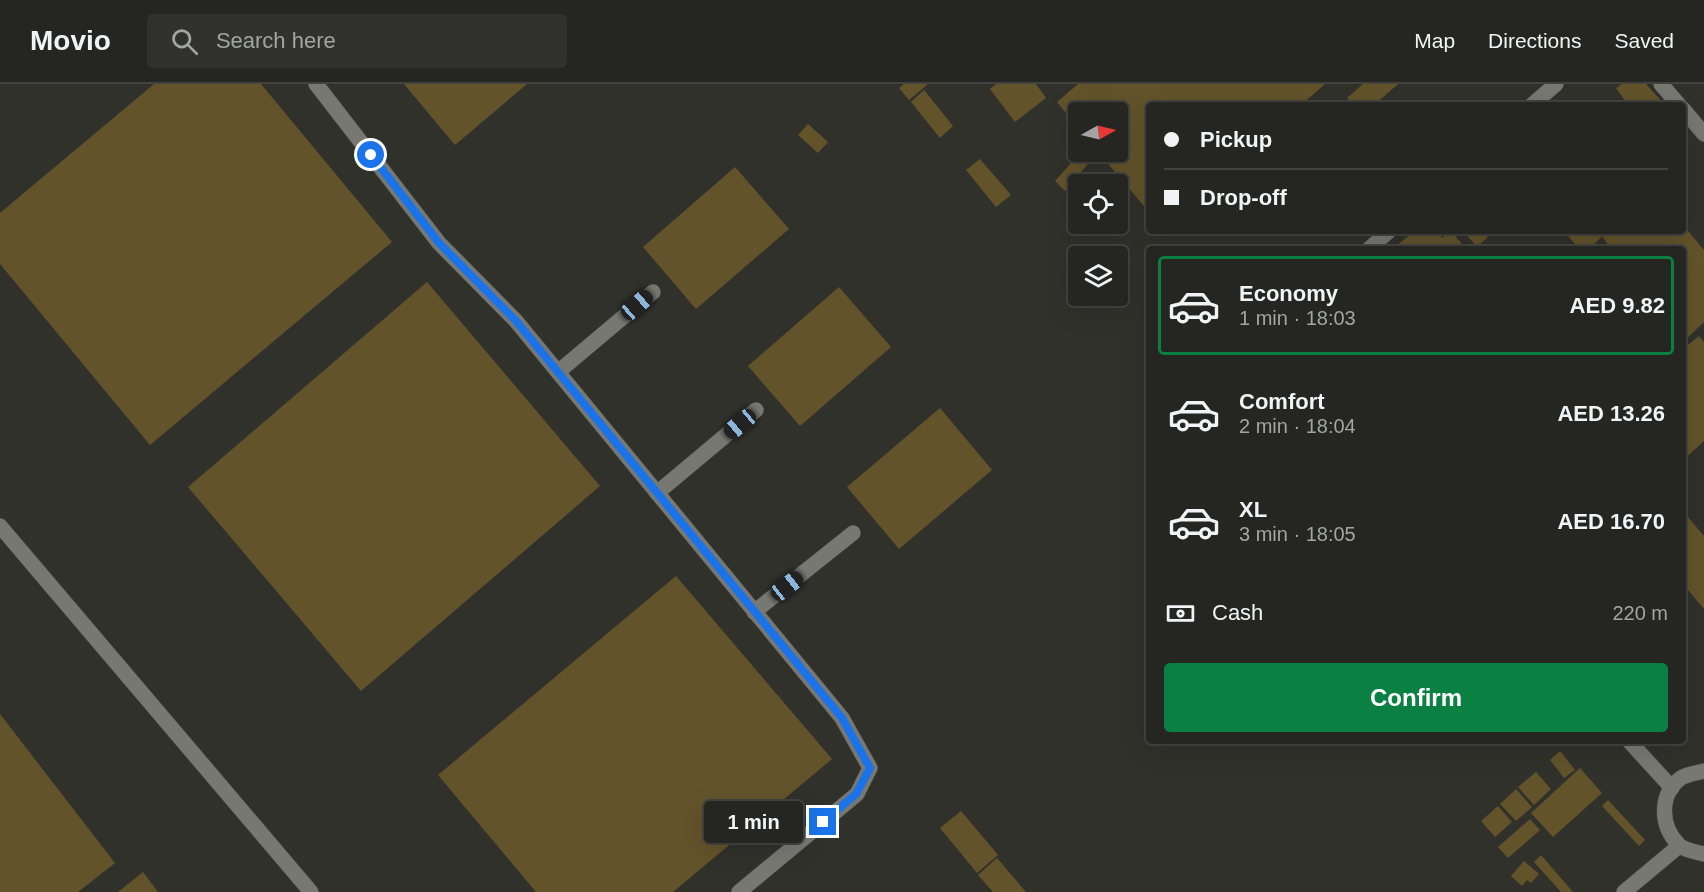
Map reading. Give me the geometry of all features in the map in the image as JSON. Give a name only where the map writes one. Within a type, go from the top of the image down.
[{"type":"lane","points":[[316,84],[439,243],[516,321],[842,718],[870,768],[856,794],[739,892]]},
{"type":"lane","points":[[1535,102],[1556,84]]},
{"type":"lane","points":[[1661,84],[1676,102]]},
{"type":"lane","points":[[1686,113],[1704,134]]},
{"type":"lane","points":[[1372,246],[1386,234]]},
{"type":"lane","points":[[558,372],[653,292]]},
{"type":"lane","points":[[657,493],[756,410]]},
{"type":"lane","points":[[0,526],[311,892]]},
{"type":"lane","points":[[754,612],[853,533]]},
{"type":"lane","points":[[1632,744],[1672,788]]},
{"type":"lane","points":[[1704,771],[1682,777],[1665,798],[1665,824],[1679,846],[1704,855]]},
{"type":"lane","points":[[1624,892],[1679,846]]},
{"type":"building","points":[[154,84],[261,84],[392,242],[150,445],[0,264],[0,213]]},
{"type":"building","points":[[404,84],[527,84],[455,145]]},
{"type":"building","points":[[904,84],[928,84],[909,100],[899,88]]},
{"type":"building","points":[[996,84],[1036,84],[1046,98],[1015,122],[990,89]]},
{"type":"building","points":[[1078,84],[1325,84],[1304,102],[1146,102],[1146,208],[1128,187],[1128,174],[1117,174],[1106,162],[1128,162],[1128,102],[1068,102],[1068,116],[1057,102]]},
{"type":"building","points":[[1363,84],[1398,84],[1377,102],[1350,102],[1347,98]]},
{"type":"building","points":[[1622,84],[1646,84],[1662,102],[1626,102],[1616,88]]},
{"type":"building","points":[[924,90],[953,126],[940,138],[911,102]]},
{"type":"building","points":[[808,124],[828,142],[818,153],[798,135]]},
{"type":"building","points":[[980,159],[1011,195],[996,207],[966,170]]},
{"type":"building","points":[[1072,162],[1089,162],[1079,174],[1068,174],[1068,187],[1065,191],[1055,181]]},
{"type":"building","points":[[735,167],[789,229],[696,309],[643,247]]},
{"type":"building","points":[[1686,229],[1704,250],[1704,322],[1686,339],[1686,246],[1609,246],[1602,236],[1593,246],[1576,246],[1566,234],[1686,234]]},
{"type":"building","points":[[1411,234],[1439,234],[1442,238],[1447,234],[1454,234],[1464,246],[1396,246]]},
{"type":"building","points":[[1466,234],[1485,234],[1488,237],[1476,246]]},
{"type":"building","points":[[427,282],[600,486],[361,691],[188,487]]},
{"type":"building","points":[[839,287],[891,347],[800,426],[748,366]]},
{"type":"building","points":[[1699,336],[1704,342],[1704,441],[1686,457],[1686,347]]},
{"type":"building","points":[[940,408],[992,470],[899,549],[847,487]]},
{"type":"building","points":[[1686,515],[1704,536],[1704,609],[1686,588]]},
{"type":"building","points":[[676,576],[832,759],[673,892],[536,892],[438,775]]},
{"type":"building","points":[[0,714],[115,863],[78,892],[0,892]]},
{"type":"building","points":[[1560,751],[1575,770],[1564,778],[1550,760]]},
{"type":"building","points":[[1580,768],[1602,793],[1553,837],[1531,813]]},
{"type":"building","points":[[1536,772],[1551,789],[1534,805],[1518,787]]},
{"type":"building","points":[[1516,789],[1532,807],[1516,821],[1500,804]]},
{"type":"building","points":[[1608,800],[1645,840],[1639,846],[1602,806]]},
{"type":"building","points":[[1498,806],[1512,822],[1495,837],[1481,821]]},
{"type":"building","points":[[961,811],[998,855],[977,873],[940,828]]},
{"type":"building","points":[[1530,819],[1540,830],[1508,858],[1498,847]]},
{"type":"building","points":[[1541,855],[1573,892],[1561,892],[1534,862]]},
{"type":"building","points":[[997,858],[1026,892],[993,892],[978,875]]},
{"type":"building","points":[[1524,861],[1539,874],[1531,883],[1527,880],[1522,886],[1511,876]]},
{"type":"building","points":[[143,872],[158,892],[118,892]]},
{"type":"route","points":[[371,155],[439,243],[516,321],[842,718],[870,768],[856,794],[823,822]]}]
